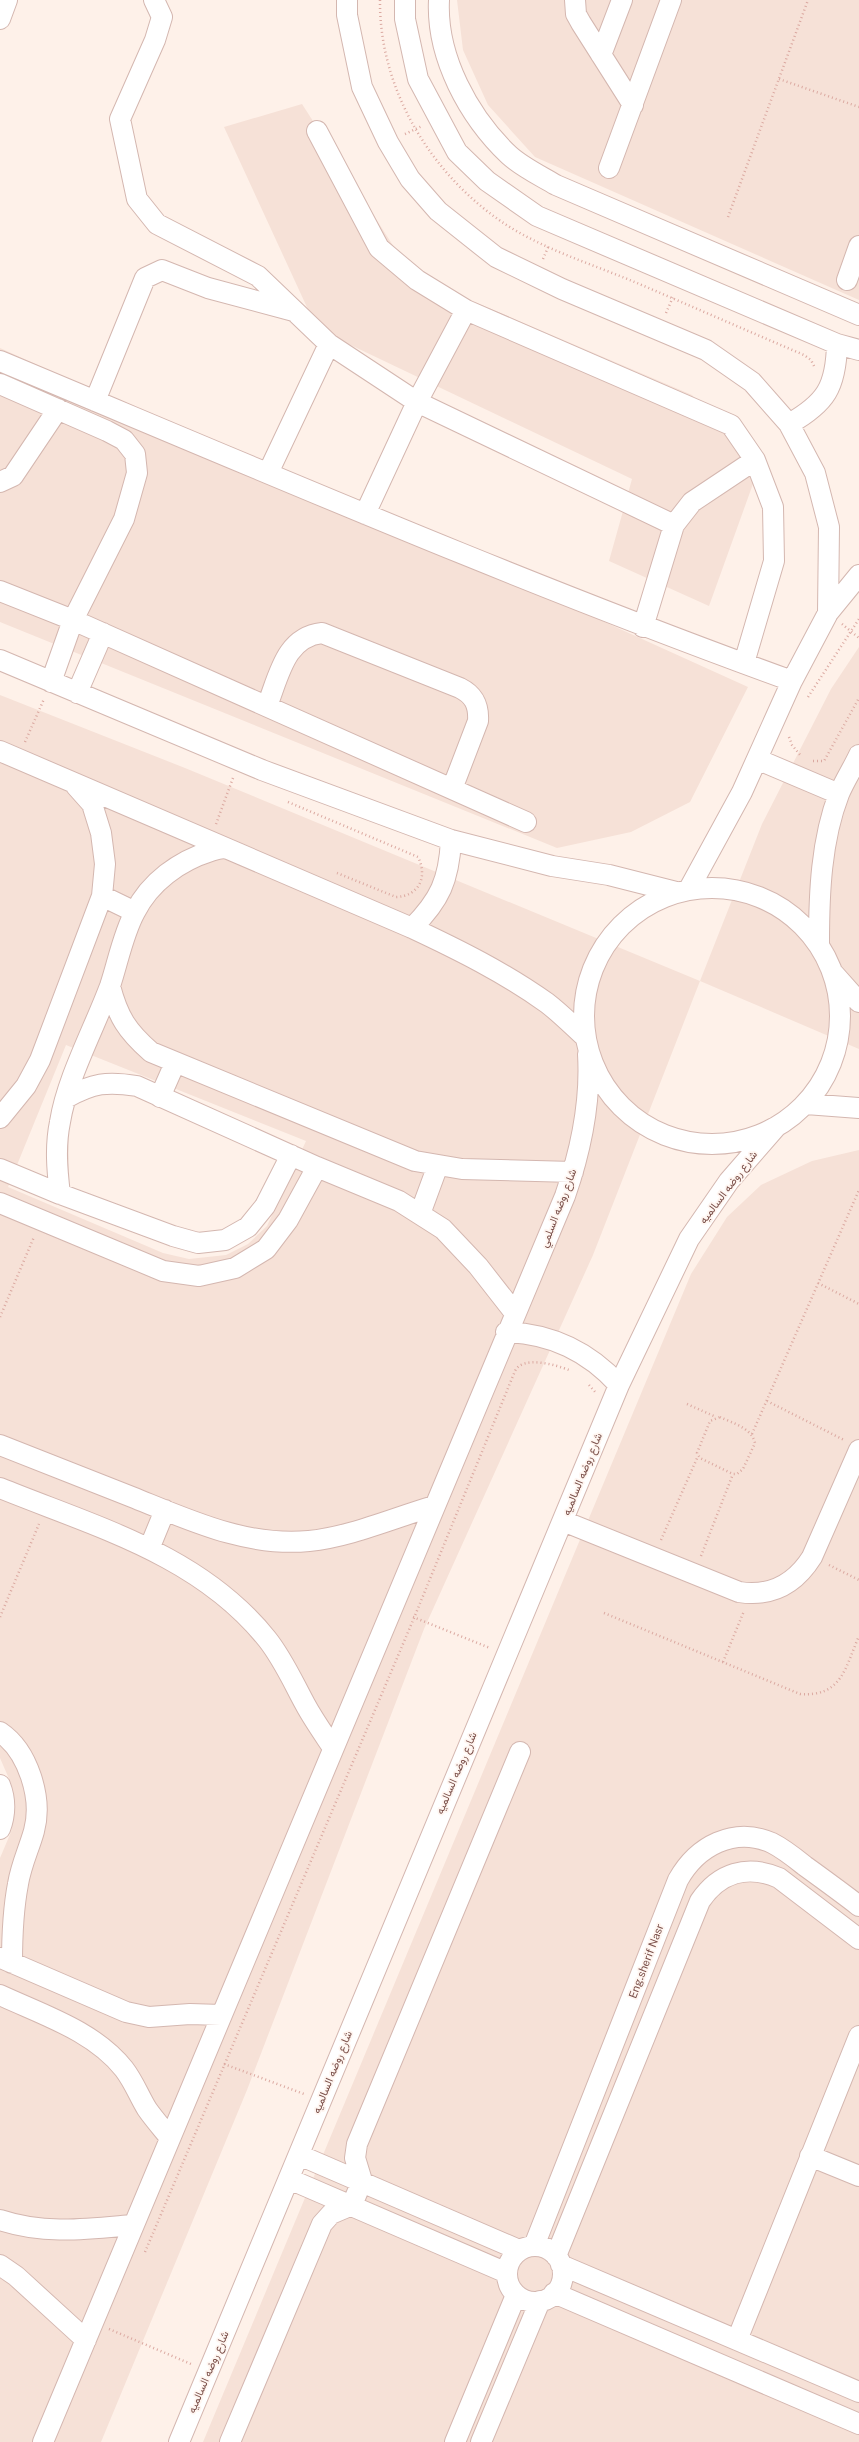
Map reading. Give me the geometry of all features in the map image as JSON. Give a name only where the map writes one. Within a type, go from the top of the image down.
[{"type":"street","points":[[0,19],[7,0]]},
{"type":"street","points":[[154,0],[162,17],[155,40],[120,119],[137,199],[157,224],[258,276],[330,344],[417,402],[674,525]]},
{"type":"street","points":[[347,0],[347,15],[362,87],[388,142],[410,179],[438,211],[496,257],[706,350],[752,382],[789,424],[815,473],[829,527],[828,613]]},
{"type":"street","points":[[406,0],[405,19],[418,79],[457,152],[487,181],[537,216],[837,344],[859,350]]},
{"type":"street","points":[[439,0],[447,61],[474,114],[510,156],[556,185],[859,315]]},
{"type":"street","points":[[576,0],[576,14],[633,105]]},
{"type":"street","points":[[602,55],[622,0]]},
{"type":"street","points":[[609,168],[672,0]]},
{"type":"street","points":[[317,131],[379,248],[417,280],[466,310],[730,425],[755,460],[773,507],[774,561],[744,663]]},
{"type":"street","points":[[847,280],[859,246]]},
{"type":"street","points":[[95,401],[145,278],[162,270],[208,288],[296,312]]},
{"type":"street","points":[[365,514],[417,402],[466,310]]},
{"type":"street","points":[[268,473],[330,344]]},
{"type":"street","points":[[789,424],[811,412],[827,392],[836,369],[837,344]]},
{"type":"street","points":[[0,361],[365,514],[643,627],[792,681]]},
{"type":"street","points":[[0,384],[124,440],[135,454],[138,473],[124,519],[73,620],[51,682]]},
{"type":"street","points":[[0,482],[13,476],[58,409]]},
{"type":"street","points":[[643,627],[674,525],[692,502],[755,460]]},
{"type":"street","points":[[683,890],[726,825],[758,760],[792,681],[828,613],[859,575]]},
{"type":"street","points":[[0,591],[103,633],[526,822]]},
{"type":"street","points":[[77,693],[103,633]]},
{"type":"street","points":[[267,706],[288,652],[299,640],[322,633],[460,688],[475,700],[478,707],[478,721],[452,789]]},
{"type":"street","points":[[0,660],[77,693],[236,770],[451,840],[552,866],[609,874],[683,890],[719,887],[748,892],[768,900],[799,921],[819,943],[834,974],[841,1008],[838,1042],[826,1075],[806,1104],[776,1128],[740,1142],[702,1144],[664,1136],[631,1117],[625,1111],[605,1088],[586,1045],[548,1004],[506,976],[412,928],[9,755]]},
{"type":"street","points":[[819,943],[824,860],[839,794],[859,755]]},
{"type":"street","points":[[758,760],[839,794]]},
{"type":"street","points":[[0,1118],[26,1086],[40,1060],[102,896],[105,864],[101,833],[92,804],[74,783]]},
{"type":"street","points":[[412,928],[430,910],[443,889],[450,865],[451,840]]},
{"type":"street","points":[[60,1194],[57,1146],[66,1098],[110,986],[135,912],[151,889],[171,869],[196,856],[223,847],[247,857]]},
{"type":"street","name":"شارع روضه السلمي","points":[[506,1332],[573,1172],[587,1109],[590,1076],[583,1005],[588,982],[603,947],[622,923],[647,904],[683,890]]},
{"type":"street","points":[[102,896],[135,912]]},
{"type":"street","points":[[834,974],[859,1002]]},
{"type":"street","points":[[110,986],[117,1012],[131,1034],[151,1052],[415,1161],[462,1169],[573,1172]]},
{"type":"street","points":[[160,1097],[175,1063]]},
{"type":"street","points":[[66,1098],[88,1086],[113,1082],[137,1086],[317,1167],[399,1201],[442,1229],[478,1266],[514,1312]]},
{"type":"street","points":[[806,1104],[859,1108]]},
{"type":"street","name":"شارع روضه السالميه","points":[[179,2442],[299,2155],[319,2100],[619,1385],[690,1239],[729,1181],[776,1128]]},
{"type":"street","points":[[0,1169],[60,1194],[198,1244],[225,1240],[248,1227],[265,1206],[291,1155]]},
{"type":"street","points":[[420,1214],[438,1165]]},
{"type":"street","points":[[0,1203],[163,1271],[199,1276],[235,1268],[266,1249],[288,1220],[317,1167]]},
{"type":"street","points":[[43,2442],[506,1332],[525,1333],[560,1342],[592,1360],[619,1385]]},
{"type":"street","points":[[0,1445],[230,1534],[269,1541],[309,1541],[348,1534],[434,1506]]},
{"type":"street","points":[[563,1521],[738,1592],[751,1594],[766,1593],[793,1581],[804,1570],[812,1557],[855,1447]]},
{"type":"street","points":[[0,1488],[149,1549],[183,1565],[215,1586],[243,1612],[268,1640],[285,1665],[305,1705],[333,1748]]},
{"type":"street","points":[[149,1549],[165,1510]]},
{"type":"street","points":[[0,1732],[20,1753],[31,1777],[36,1803],[34,1830],[24,1859],[15,1901],[6,1960],[126,2012],[149,2017],[190,2014],[221,2015]]},
{"type":"street","points":[[230,2442],[322,2224],[331,2214],[352,2205],[362,2181],[355,2158],[357,2144],[520,1752]]},
{"type":"street","points":[[0,1785],[5,1798],[4,1818],[0,1828]]},
{"type":"street","name":"Eng.sherif Nasr","points":[[527,2248],[678,1880],[694,1857],[705,1848],[731,1838],[760,1839],[785,1851],[859,1906]]},
{"type":"street","points":[[481,2442],[547,2297],[562,2280],[558,2260],[700,1902],[707,1891],[728,1875],[754,1871],[766,1873],[779,1878],[859,1939]]},
{"type":"street","points":[[0,1995],[88,2036],[107,2051],[124,2069],[147,2108],[170,2138]]},
{"type":"street","points":[[737,2340],[859,2036]]},
{"type":"street","points":[[299,2155],[527,2248],[546,2248],[558,2260],[737,2340],[859,2392]]},
{"type":"street","points":[[810,2156],[859,2176]]},
{"type":"street","points":[[289,2179],[507,2273]]},
{"type":"street","points":[[0,2222],[38,2230],[78,2230],[133,2225]]},
{"type":"street","points":[[527,2248],[510,2260],[507,2273],[511,2289],[516,2295],[528,2301],[547,2297],[859,2424]]},
{"type":"street","points":[[0,2265],[90,2331]]},
{"type":"street","points":[[455,2442],[516,2295]]},
{"type":"path","points":[[728,217],[808,0]]},
{"type":"path","points":[[779,79],[859,107]]},
{"type":"path","points":[[388,142],[438,118]]},
{"type":"path","points":[[536,276],[558,225]]},
{"type":"path","points":[[658,330],[681,278]]},
{"type":"path","points":[[806,700],[833,656],[859,619]]},
{"type":"path","points":[[9,755],[43,700],[51,682]]},
{"type":"path","points":[[36,697],[50,703]]},
{"type":"path","points":[[788,732],[792,745],[802,756],[816,761],[824,761],[859,698]]},
{"type":"path","points":[[226,776],[236,770]]},
{"type":"path","points":[[236,770],[240,782]]},
{"type":"path","points":[[210,841],[236,770]]},
{"type":"path","points":[[283,800],[418,858],[423,872],[419,886],[409,894],[396,897]]},
{"type":"path","points":[[698,1456],[733,1474],[737,1474],[743,1469],[755,1442],[752,1434],[859,1190]]},
{"type":"path","points":[[0,1318],[42,1220]]},
{"type":"path","points":[[818,1283],[859,1304]]},
{"type":"path","points":[[143,2258],[414,1618],[517,1367],[532,1363],[545,1364],[558,1366],[574,1374]]},
{"type":"path","points":[[587,1383],[598,1397]]},
{"type":"path","points":[[767,1401],[855,1447]]},
{"type":"path","points":[[687,1404],[752,1434]]},
{"type":"path","points":[[653,1557],[698,1456],[696,1451],[710,1421],[716,1418]]},
{"type":"path","points":[[694,1574],[733,1474]]},
{"type":"path","points":[[0,1617],[46,1507]]},
{"type":"path","points":[[812,1557],[859,1580]]},
{"type":"path","points":[[723,1662],[751,1594]]},
{"type":"path","points":[[391,1609],[506,1654]]},
{"type":"path","points":[[604,1613],[800,1694],[817,1695],[831,1689],[841,1678],[859,1636]]},
{"type":"path","points":[[204,2056],[319,2100]]},
{"type":"path","points":[[112,2330],[115,2323]]},
{"type":"path","points":[[90,2331],[112,2330],[208,2372]]},
{"type":"shaded area","points":[[457,0],[859,0],[859,300],[535,157],[488,105],[463,50]]},
{"type":"shaded area","points":[[302,104],[412,275],[692,395],[758,470],[709,606],[609,561],[632,479],[317,329],[224,127]]},
{"type":"shaded area","points":[[0,348],[748,687],[690,802],[631,832],[557,848],[0,622]]},
{"type":"shaded area","points":[[859,647],[859,1049],[700,981],[762,824],[831,689]]},
{"type":"shaded area","points":[[0,695],[185,768],[700,981],[593,1255],[424,1629],[247,2090],[101,2442],[0,2442],[0,1858],[11,1832],[15,1809],[10,1781],[0,1758]],"holes":[[[66,1045],[306,1141],[267,1226],[248,1244],[226,1255],[189,1259],[163,1253],[8,1187]]]},
{"type":"shaded area","points":[[859,1150],[859,2442],[203,2442],[691,1274],[727,1217],[761,1185],[812,1161]]}]
